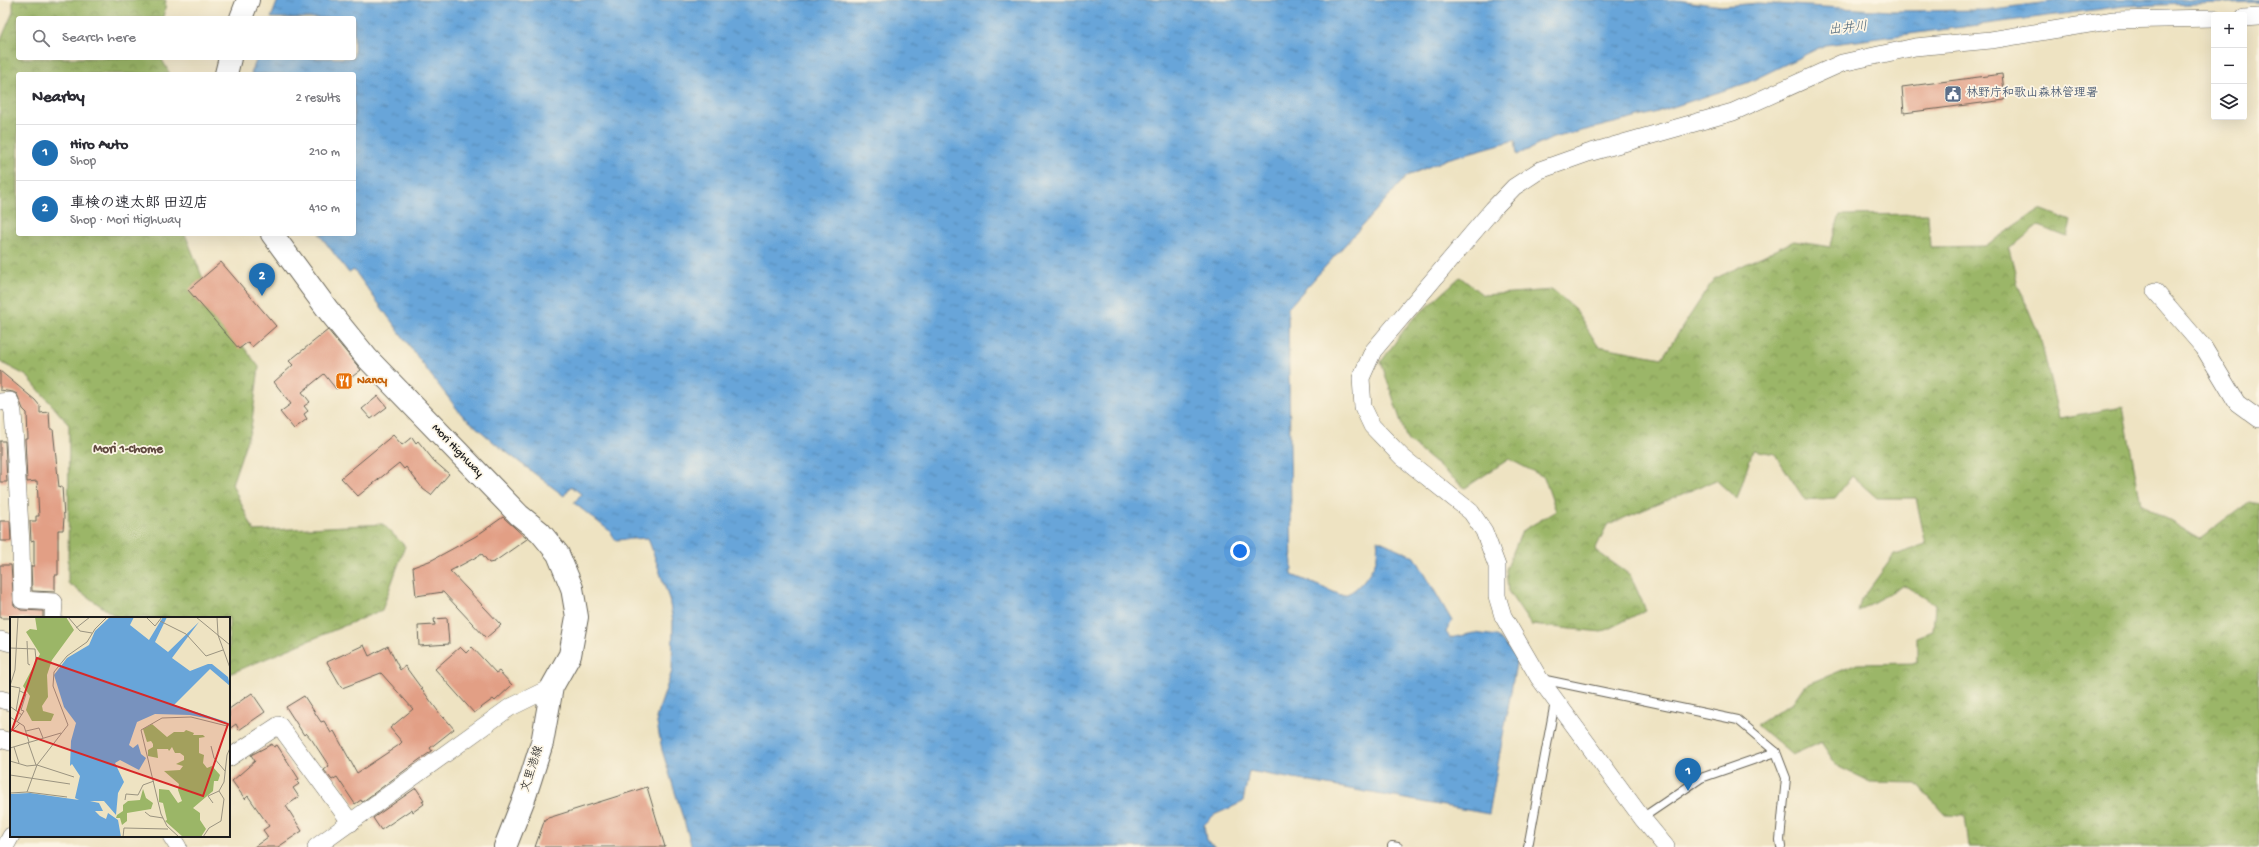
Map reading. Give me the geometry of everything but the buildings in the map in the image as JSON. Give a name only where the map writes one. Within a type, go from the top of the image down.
[{"type":"main road","points":[[242,16],[248,0]]},
{"type":"main road","points":[[226,72],[230,60]]},
{"type":"main road","name":"Mori Highway","points":[[273,236],[328,310],[367,358],[519,515],[540,532],[558,554],[572,588],[576,617],[570,655],[552,687]]},
{"type":"main road","name":"文里港線","points":[[505,847],[525,796],[542,743],[552,687]]},
{"type":"street","points":[[2247,18],[2259,17]]},
{"type":"street","points":[[1666,847],[1642,818],[1555,701],[1539,678],[1503,616],[1497,596],[1497,566],[1484,531],[1472,512],[1402,457],[1372,426],[1363,407],[1361,378],[1373,351],[1514,187],[1540,170],[1588,153],[1732,112],[1842,63],[1915,47],[1991,40],[2114,20],[2211,18]]},
{"type":"street","points":[[2155,292],[2204,348],[2236,403],[2259,419]]},
{"type":"street","points":[[0,402],[10,401],[13,412],[17,449],[8,466],[21,544],[22,600],[54,602],[53,617]]},
{"type":"street","points":[[0,640],[10,643]]},
{"type":"street","points":[[316,847],[509,708],[552,687]]},
{"type":"street","points":[[0,699],[10,702]]},
{"type":"street","points":[[230,757],[279,724],[350,823]]},
{"type":"street","points":[[0,739],[10,742]]},
{"type":"street","points":[[5,847],[10,837]]},
{"type":"street","points":[[172,837],[178,847]]},
{"type":"lane","points":[[1539,678],[1738,720],[1776,752],[1786,778],[1780,840],[1781,847]]},
{"type":"lane","points":[[1528,847],[1555,701]]},
{"type":"lane","points":[[1642,818],[1701,778],[1776,752]]},
{"type":"green space","points":[[13,0],[166,0],[164,16],[16,16],[16,60],[162,60],[169,72],[16,72],[16,236],[186,236],[216,311],[259,367],[251,428],[232,484],[254,531],[383,524],[405,546],[382,610],[230,674],[230,617],[117,617],[68,583],[69,425],[27,376],[0,362],[0,42],[13,12]]},
{"type":"green space","points":[[2040,209],[2071,221],[2067,237],[2038,226],[2009,249],[2018,285],[2040,337],[2059,418],[2123,407],[2141,504],[2200,539],[2249,502],[2259,504],[2259,847],[1969,847],[1965,816],[1945,815],[1916,783],[1870,782],[1837,766],[1821,742],[1792,755],[1757,725],[1792,703],[1804,686],[1857,664],[1917,663],[1917,637],[1933,631],[1935,605],[1904,585],[1858,611],[1861,600],[1894,555],[1926,545],[1916,498],[1877,498],[1852,476],[1835,498],[1805,500],[1775,454],[1753,450],[1737,499],[1716,480],[1607,525],[1595,550],[1630,575],[1646,610],[1602,632],[1531,625],[1508,591],[1506,569],[1522,531],[1556,511],[1544,477],[1509,459],[1465,488],[1407,440],[1381,362],[1409,323],[1460,277],[1483,295],[1553,290],[1575,309],[1598,346],[1662,358],[1714,279],[1794,241],[1830,247],[1840,215],[1928,214],[1930,247],[1985,246]]},
{"type":"water","name":"出井川","points":[[278,0],[1675,0],[1722,6],[1758,3],[1891,11],[1985,10],[2065,0],[2259,0],[2259,2],[2124,6],[1825,45],[1747,83],[1651,114],[1553,138],[1517,155],[1515,140],[1447,159],[1407,176],[1288,308],[1292,575],[1341,595],[1351,592],[1361,584],[1375,563],[1377,557],[1378,540],[1415,557],[1452,621],[1446,632],[1450,638],[1474,633],[1497,636],[1517,658],[1489,814],[1249,771],[1243,802],[1214,815],[1204,825],[1206,840],[1215,847],[692,847],[662,750],[656,718],[672,671],[673,622],[669,599],[648,538],[615,540],[611,532],[574,503],[581,494],[571,486],[564,496],[497,445],[461,414],[354,270],[349,273],[321,236],[356,236],[356,72],[252,72],[256,60],[356,60],[356,16],[272,16]]},
{"type":"place","name":"林野庁和歌山森林管理署","points":[[1953,94]]},
{"type":"place","name":"車検の速太郎 田辺店","points":[[262,296]]},
{"type":"place","name":"Nancy","points":[[344,381]]},
{"type":"place","name":"Hiro Auto","points":[[1688,791]]},
{"type":"district","name":"Mori 1-chome","points":[[128,449]]}]
